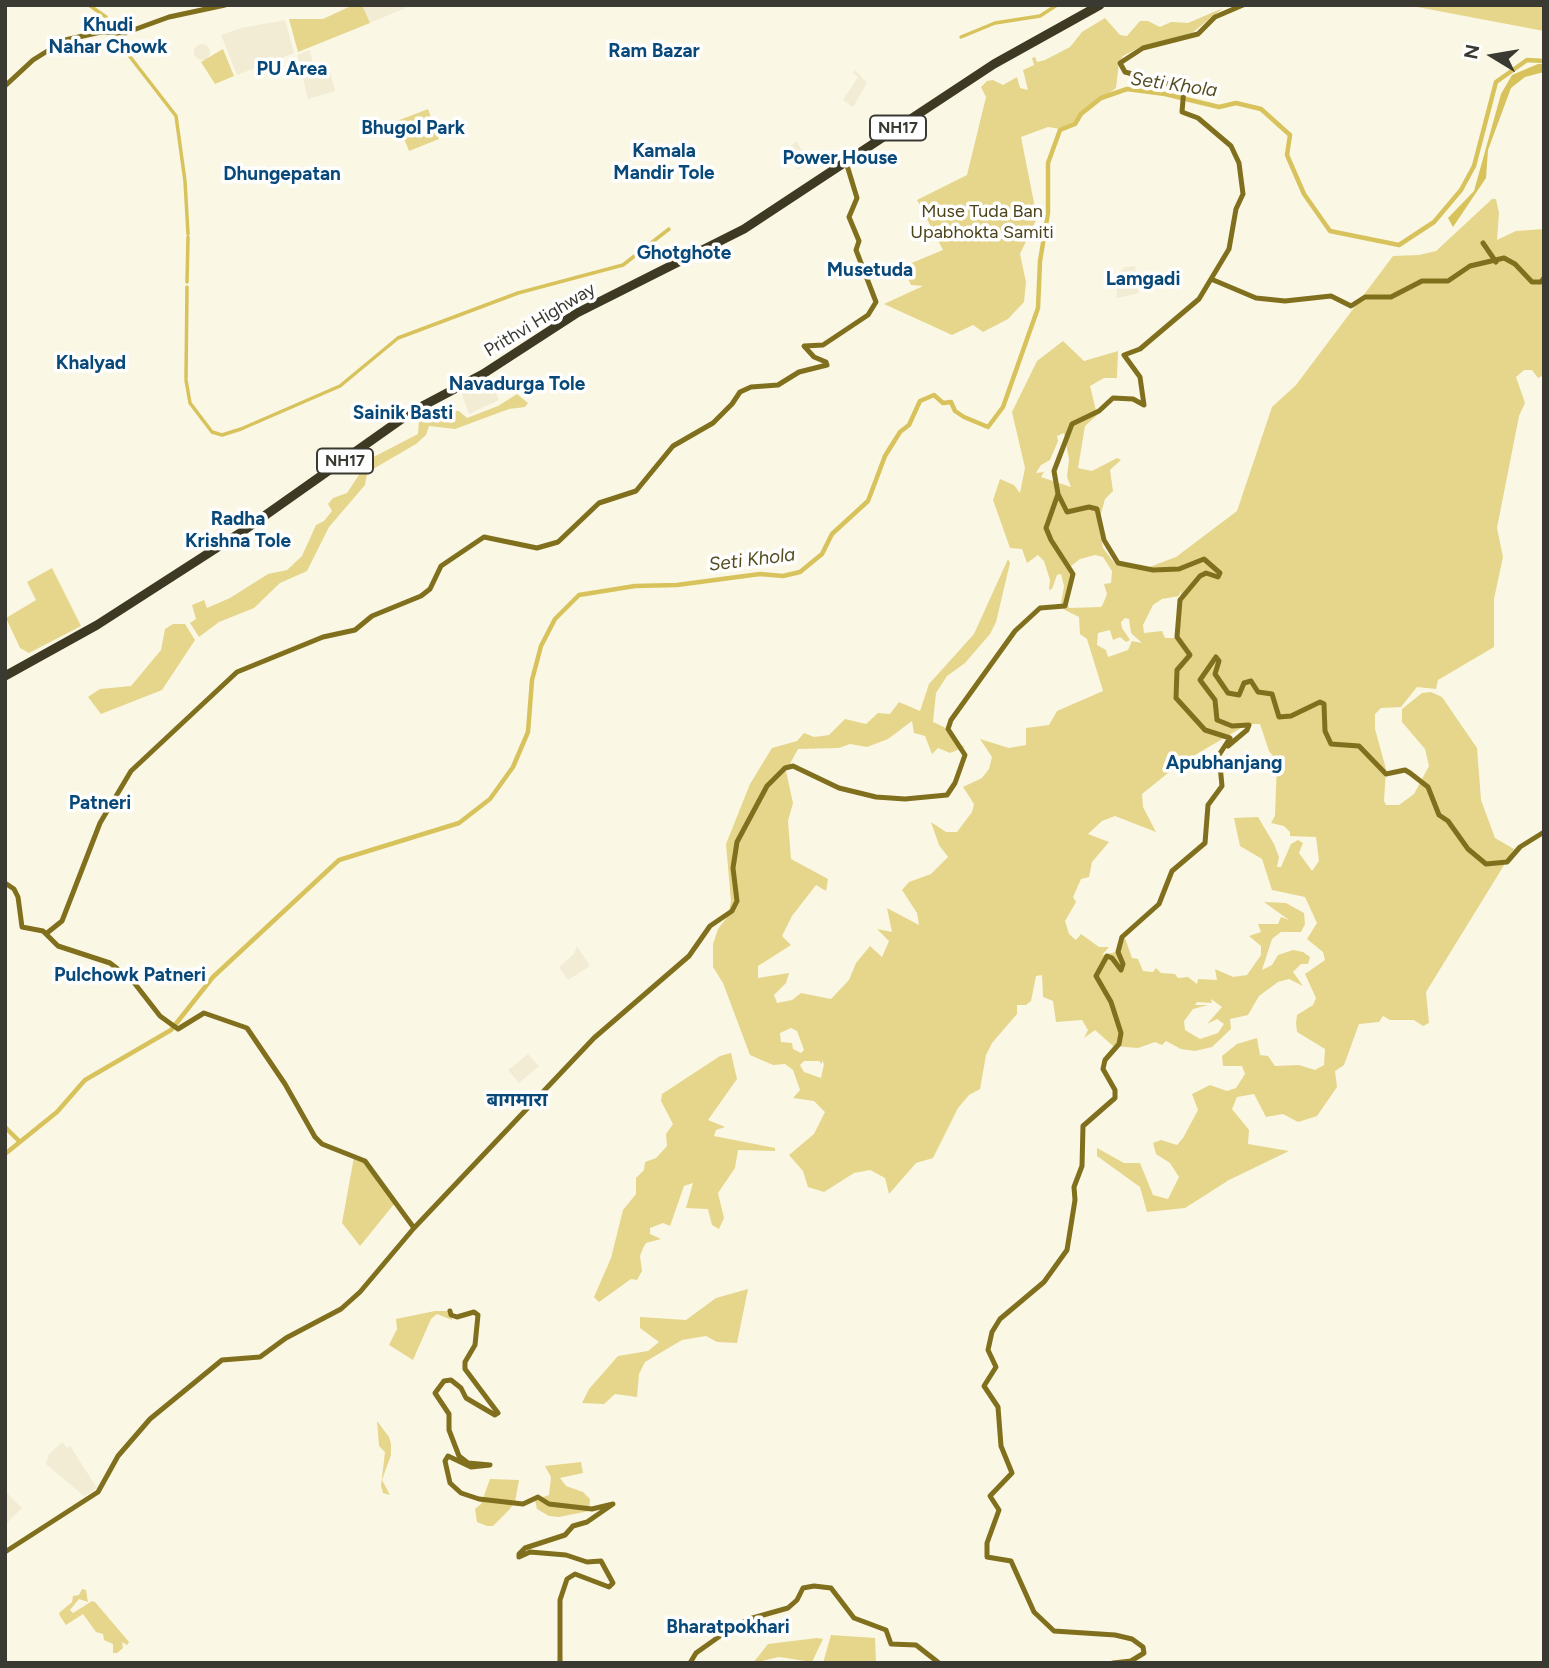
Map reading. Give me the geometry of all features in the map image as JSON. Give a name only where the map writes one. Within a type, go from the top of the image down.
[{"type":"highway","name":"Prithvi Highway","points":[[5,676],[97,625],[255,524],[416,410],[483,374],[577,313],[744,229],[994,64],[1100,5]]},
{"type":"street","points":[[5,86],[48,49],[80,34],[115,32],[225,5]]},
{"type":"street","points":[[1113,1663],[1131,1661],[1143,1653],[1143,1647],[1132,1639],[1115,1635],[1054,1631],[1034,1612],[1011,1561],[987,1557],[987,1543],[999,1510],[990,1496],[1012,1473],[1001,1446],[1003,1431],[998,1407],[984,1386],[996,1367],[988,1350],[992,1332],[1000,1319],[1044,1282],[1069,1245],[1074,1187],[1082,1167],[1083,1126],[1114,1099],[1115,1090],[1103,1069],[1105,1060],[1122,1036],[1111,1002],[1096,976],[1107,956],[1112,958],[1121,970],[1123,964],[1118,952],[1122,937],[1159,904],[1172,871],[1205,843],[1208,805],[1222,788],[1219,758],[1230,737],[1205,730],[1193,713],[1178,701],[1176,694],[1177,670],[1190,655],[1177,637],[1180,600],[1200,576],[1206,573],[1218,577],[1220,573],[1204,559],[1177,569],[1153,570],[1121,564],[1108,548],[1097,509],[1089,507],[1068,513],[1058,494],[1054,471],[1070,426],[1098,411],[1113,398],[1133,399],[1144,405],[1140,377],[1124,355],[1137,351],[1199,299],[1230,246],[1236,211],[1243,194],[1238,159],[1226,141],[1195,116],[1182,112],[1186,92],[1182,87],[1125,72],[1120,68],[1121,61],[1143,48],[1198,34],[1215,17],[1243,5]]},
{"type":"street","points":[[47,933],[62,921],[96,832],[131,771],[237,672],[310,641],[355,630],[372,616],[421,596],[430,589],[440,566],[484,537],[537,548],[558,542],[599,503],[636,491],[673,446],[713,423],[740,392],[751,387],[778,385],[799,372],[827,365],[827,362],[813,356],[804,346],[821,346],[851,323],[868,315],[876,302],[856,250],[859,241],[849,218],[857,198],[846,162]]},
{"type":"street","points":[[1483,243],[1496,262]]},
{"type":"street","points":[[1211,279],[1256,298],[1284,301],[1331,296],[1351,306],[1365,297],[1387,298],[1422,281],[1448,281],[1470,266],[1504,258],[1515,264],[1532,282],[1541,282],[1544,278]]},
{"type":"street","points":[[5,1552],[98,1492],[118,1456],[150,1419],[222,1360],[260,1357],[286,1338],[344,1307],[414,1228],[602,1030],[689,956],[710,926],[733,911],[737,901],[733,867],[737,842],[767,786],[785,768],[793,766],[824,783],[865,795],[905,799],[947,795],[955,783],[965,755],[948,729],[950,720],[1015,631],[1040,608],[1065,606],[1073,573],[1053,545],[1046,528],[1058,494]]},
{"type":"street","points":[[1223,749],[1242,735],[1250,725],[1232,726],[1217,720],[1215,700],[1200,680],[1216,657],[1219,661],[1215,674],[1228,693],[1239,695],[1244,683],[1251,681],[1258,692],[1272,694],[1279,717],[1291,716],[1320,702],[1324,704],[1325,731],[1331,744],[1359,746],[1386,774],[1405,771],[1410,773],[1428,787],[1439,815],[1448,821],[1468,849],[1486,864],[1507,862],[1520,847],[1544,832]]},
{"type":"street","points":[[5,883],[14,888],[18,897],[22,927],[47,933],[58,946],[107,962],[132,980],[163,1019],[178,1029],[204,1013],[247,1028],[285,1084],[314,1137],[322,1144],[365,1161],[414,1228]]},
{"type":"street","points":[[450,1311],[457,1317],[474,1312],[478,1315],[475,1345],[465,1362],[465,1369],[498,1413],[495,1415],[466,1398],[461,1388],[451,1380],[444,1381],[435,1393],[449,1414],[449,1430],[459,1456],[468,1463],[490,1465],[471,1467],[448,1456],[445,1461],[450,1483],[461,1493],[480,1499],[523,1504],[538,1497],[549,1504],[592,1509],[613,1504],[587,1522],[573,1526],[565,1535],[524,1548],[519,1555],[522,1557],[530,1552],[571,1556],[587,1562],[601,1561],[613,1583],[609,1587],[575,1574],[567,1579],[560,1600],[560,1663]]},
{"type":"street","points":[[690,1663],[696,1653],[727,1631],[749,1619],[788,1608],[804,1587],[814,1586],[831,1588],[854,1618],[886,1630],[891,1644],[916,1645],[939,1663]]},
{"type":"shaded area","points":[[362,5],[412,5],[370,23]]},
{"type":"shaded area","points":[[285,20],[294,53],[237,75],[221,35],[241,28]]},
{"type":"shaded area","points":[[202,44],[208,46],[208,58],[202,60],[196,58],[194,52],[196,46]]},
{"type":"shaded area","points":[[310,50],[313,63],[329,66],[335,91],[308,99],[297,55]]},
{"type":"shaded area","points":[[1544,64],[1544,72],[1525,77],[1511,88],[1488,150],[1486,178],[1453,227],[1448,218],[1474,191],[1501,94],[1512,75]]},
{"type":"shaded area","points":[[855,70],[867,83],[853,107],[843,100],[858,77],[853,73]]},
{"type":"shaded area","points":[[796,141],[810,163],[798,170],[785,152]]},
{"type":"shaded area","points":[[1135,266],[1139,293],[1117,298],[1116,274],[1125,267]]},
{"type":"shaded area","points":[[494,386],[499,400],[469,414],[461,392],[482,394]]},
{"type":"shaded area","points":[[577,946],[590,966],[568,980],[559,967],[574,954]]},
{"type":"shaded area","points":[[528,1054],[539,1066],[519,1083],[508,1070]]},
{"type":"shaded area","points":[[62,1442],[67,1448],[70,1446],[97,1488],[84,1496],[46,1464],[49,1454]]},
{"type":"shaded area","points":[[5,1491],[22,1508],[5,1525]]},
{"type":"green space","points":[[353,5],[362,5],[370,23],[298,52],[289,19],[323,19]]},
{"type":"green space","points":[[1544,5],[1544,31],[1417,7]]},
{"type":"green space","name":"Muse Tuda Ban Upabhokta Samiti","points":[[1223,8],[1192,33],[1142,46],[1123,56],[1119,63],[1116,88],[1079,116],[1073,124],[1061,129],[1048,127],[1021,137],[1037,218],[1020,254],[1026,282],[1024,302],[1008,319],[983,332],[973,325],[952,335],[884,304],[923,286],[911,285],[902,267],[943,250],[917,200],[967,175],[986,97],[981,87],[987,81],[993,80],[1003,85],[1017,77],[1020,88],[1028,90],[1023,70],[1034,65],[1032,58],[1035,57],[1037,62],[1045,60],[1070,47],[1082,32],[1105,18],[1120,35],[1127,36],[1140,21],[1148,21],[1160,27],[1171,22],[1188,23]]},
{"type":"green space","points":[[223,49],[234,76],[215,84],[201,62]]},
{"type":"green space","name":"Bhugol Park","points":[[428,109],[439,139],[409,151],[397,121]]},
{"type":"green space","points":[[1492,199],[1496,199],[1499,213],[1497,240],[1516,231],[1544,229],[1544,375],[1538,378],[1532,370],[1524,370],[1516,377],[1525,403],[1519,416],[1497,528],[1503,557],[1494,599],[1494,647],[1438,680],[1436,689],[1417,687],[1401,707],[1381,708],[1375,714],[1375,729],[1386,769],[1384,801],[1386,805],[1399,805],[1414,794],[1429,766],[1425,749],[1402,722],[1402,709],[1422,693],[1431,692],[1442,697],[1477,748],[1481,800],[1495,838],[1514,849],[1426,992],[1429,1023],[1423,1026],[1414,1020],[1390,1020],[1383,1016],[1379,1022],[1359,1024],[1344,1065],[1335,1071],[1337,1087],[1317,1116],[1298,1122],[1283,1114],[1266,1117],[1254,1094],[1237,1097],[1232,1109],[1249,1130],[1248,1144],[1289,1151],[1229,1180],[1185,1208],[1147,1212],[1140,1187],[1097,1156],[1097,1148],[1124,1163],[1140,1163],[1153,1195],[1168,1199],[1179,1177],[1170,1163],[1156,1154],[1153,1143],[1161,1140],[1177,1145],[1183,1138],[1198,1110],[1192,1094],[1210,1085],[1227,1091],[1236,1088],[1245,1074],[1242,1066],[1223,1066],[1222,1056],[1237,1044],[1257,1038],[1260,1055],[1268,1056],[1275,1066],[1299,1065],[1315,1070],[1324,1065],[1325,1049],[1297,1032],[1296,1023],[1297,1015],[1313,1005],[1316,998],[1305,974],[1325,960],[1323,952],[1307,939],[1317,923],[1305,897],[1272,890],[1262,859],[1240,846],[1234,818],[1258,817],[1279,857],[1277,867],[1281,867],[1291,844],[1298,840],[1303,843],[1299,853],[1312,871],[1319,861],[1316,837],[1290,836],[1284,826],[1271,823],[1275,816],[1277,761],[1269,751],[1260,724],[1248,724],[1178,765],[1142,794],[1143,807],[1156,832],[1115,816],[1102,821],[1088,834],[1109,842],[1092,862],[1089,877],[1081,879],[1073,897],[1076,902],[1065,921],[1069,934],[1076,940],[1081,934],[1099,947],[1109,947],[1102,955],[1116,952],[1125,938],[1132,958],[1138,959],[1143,971],[1153,972],[1156,968],[1161,973],[1175,974],[1178,978],[1188,977],[1197,984],[1198,979],[1217,980],[1215,969],[1233,977],[1247,975],[1261,955],[1261,946],[1249,936],[1261,932],[1258,924],[1278,924],[1281,917],[1289,920],[1264,902],[1286,903],[1304,913],[1305,924],[1301,932],[1281,932],[1272,939],[1262,970],[1272,965],[1278,955],[1293,950],[1303,952],[1310,957],[1308,964],[1301,964],[1293,972],[1303,986],[1289,979],[1278,982],[1259,996],[1248,1015],[1230,1019],[1231,1029],[1212,1047],[1195,1051],[1181,1049],[1166,1041],[1162,1045],[1155,1042],[1138,1048],[1113,1046],[1095,1030],[1084,1038],[1088,1030],[1082,1020],[1056,1022],[1053,1001],[1043,997],[1042,975],[1036,976],[1031,1001],[1026,1005],[1017,1005],[1017,1014],[992,1043],[986,1055],[980,1089],[969,1095],[958,1108],[933,1158],[916,1163],[889,1194],[885,1178],[870,1170],[854,1173],[824,1192],[808,1187],[803,1171],[789,1155],[814,1134],[825,1112],[814,1101],[793,1098],[800,1090],[793,1070],[785,1064],[773,1065],[750,1055],[723,983],[713,967],[713,944],[718,929],[728,916],[731,901],[726,844],[750,784],[772,748],[797,741],[804,733],[814,737],[829,735],[845,719],[866,724],[878,713],[890,714],[899,702],[920,711],[929,684],[974,634],[1008,559],[1010,563],[996,622],[990,634],[965,663],[947,676],[936,693],[933,722],[944,727],[957,743],[965,747],[950,753],[938,748],[932,754],[925,736],[914,733],[912,721],[888,739],[867,747],[850,744],[839,748],[798,749],[786,771],[793,803],[788,821],[791,859],[828,879],[826,891],[816,885],[792,916],[782,936],[791,945],[758,966],[758,978],[789,973],[786,983],[774,995],[777,1003],[792,1000],[801,993],[831,999],[849,980],[856,963],[870,946],[882,957],[889,941],[877,929],[892,932],[887,908],[919,925],[917,913],[902,890],[909,882],[931,874],[948,857],[939,845],[931,822],[946,832],[957,832],[972,812],[974,804],[963,787],[982,778],[989,769],[992,757],[980,739],[1009,748],[1026,745],[1026,728],[1049,725],[1057,711],[1103,691],[1087,639],[1080,634],[1079,617],[1065,610],[1061,604],[1064,586],[1061,574],[1057,575],[1052,589],[1049,590],[1050,580],[1044,561],[1038,555],[1027,563],[1022,549],[1010,548],[993,500],[1000,479],[1014,485],[1020,493],[1025,468],[1012,412],[1037,361],[1063,341],[1084,361],[1118,351],[1117,378],[1104,378],[1090,386],[1097,415],[1085,426],[1078,468],[1092,471],[1117,458],[1121,460],[1110,470],[1113,491],[1105,499],[1098,524],[1103,548],[1116,565],[1144,569],[1176,557],[1237,511],[1272,407],[1296,385],[1393,256],[1436,251]],"holes":[[[1064,433],[1069,459],[1067,477],[1071,487],[1041,477],[1044,472],[1036,473],[1041,465],[1050,460],[1058,441],[1057,436]],[[1095,555],[1103,557],[1112,571],[1111,583],[1104,584],[1107,594],[1101,607],[1069,608],[1067,604],[1072,578],[1071,566],[1080,559]],[[1181,590],[1177,638],[1165,638],[1162,631],[1144,633],[1143,625],[1153,605],[1162,599],[1179,596]],[[1125,618],[1129,619],[1131,633],[1142,643],[1132,641],[1128,650],[1108,657],[1106,650],[1097,645],[1098,633],[1110,630],[1113,640],[1120,637],[1126,642],[1130,640],[1121,622]],[[1211,999],[1222,1007],[1207,1024],[1217,1019],[1224,1024],[1218,1033],[1200,1039],[1185,1030],[1184,1021],[1193,1009],[1208,1005],[1195,1005],[1197,1002],[1212,1003]],[[791,1028],[797,1031],[804,1050],[801,1053],[793,1049],[792,1043],[781,1042],[780,1033]],[[822,1060],[824,1064],[821,1078],[804,1072],[800,1065],[804,1061],[819,1061],[822,1064]]]},
{"type":"green space","points":[[517,394],[528,403],[525,407],[509,409],[455,429],[429,426],[426,435],[416,444],[368,472],[360,464],[418,434],[419,420],[450,420],[449,411],[459,411],[467,418],[498,406]]},
{"type":"green space","points":[[362,470],[367,474],[365,485],[329,527],[307,571],[280,583],[254,608],[219,622],[199,637],[190,623],[196,619],[192,605],[204,600],[207,608],[230,598],[268,574],[287,570],[302,556],[316,525],[324,521],[332,511],[328,504],[333,498],[347,493]]},
{"type":"green space","points":[[52,568],[81,626],[29,653],[20,648],[6,618],[36,600],[27,582]]},
{"type":"green space","points":[[173,624],[185,624],[195,640],[162,690],[101,714],[88,697],[100,689],[131,686],[161,650],[165,629]]},
{"type":"green space","points":[[731,1053],[737,1079],[708,1120],[725,1127],[716,1130],[714,1136],[775,1148],[775,1151],[738,1150],[735,1168],[718,1193],[724,1218],[719,1229],[712,1225],[708,1209],[686,1208],[693,1183],[684,1186],[670,1226],[663,1223],[650,1228],[650,1234],[661,1239],[646,1243],[643,1248],[640,1256],[642,1271],[637,1280],[631,1279],[599,1302],[594,1297],[611,1258],[623,1210],[636,1194],[636,1178],[644,1170],[645,1162],[656,1158],[667,1146],[666,1134],[673,1124],[661,1101],[662,1094],[720,1056]]},
{"type":"green space","points":[[354,1157],[362,1159],[395,1203],[360,1246],[342,1223]]},
{"type":"green space","points":[[748,1289],[737,1343],[717,1342],[706,1336],[682,1340],[645,1362],[639,1374],[637,1397],[615,1394],[604,1404],[582,1403],[589,1389],[618,1356],[648,1351],[659,1342],[640,1328],[640,1317],[686,1320],[716,1298]]},
{"type":"green space","points":[[435,1311],[450,1311],[452,1320],[437,1314],[431,1319],[413,1360],[389,1345],[397,1329],[396,1319]]},
{"type":"green space","points":[[377,1421],[391,1444],[391,1455],[382,1480],[390,1495],[383,1493],[381,1486],[385,1452],[379,1446]]},
{"type":"green space","points":[[581,1462],[583,1473],[560,1478],[566,1486],[583,1492],[590,1499],[589,1511],[559,1517],[549,1516],[537,1509],[535,1500],[549,1495],[551,1477],[545,1466]]},
{"type":"green space","points":[[490,1479],[519,1480],[515,1502],[493,1526],[487,1526],[477,1522],[475,1509],[481,1504]]},
{"type":"green space","points":[[82,1589],[86,1590],[88,1602],[79,1599],[70,1610],[73,1613],[92,1601],[95,1602],[129,1642],[127,1645],[122,1642],[123,1648],[117,1653],[113,1653],[113,1644],[104,1640],[103,1634],[96,1632],[83,1614],[66,1625],[60,1616],[59,1613]]},
{"type":"green space","points":[[831,1635],[875,1638],[876,1663],[823,1663]]},
{"type":"green space","points":[[823,1639],[812,1662],[779,1657],[753,1663],[768,1644]]},
{"type":"waterway","points":[[89,5],[106,17],[124,49],[176,116],[185,181],[188,234]]},
{"type":"waterway","points":[[961,37],[995,23],[1040,16],[1057,5]]},
{"type":"waterway","name":"Seti Khola","points":[[5,1154],[57,1112],[85,1080],[171,1030],[213,977],[339,860],[459,823],[490,799],[513,767],[528,732],[532,680],[541,646],[555,619],[579,595],[635,586],[677,585],[760,574],[783,576],[800,572],[822,554],[832,534],[868,501],[885,456],[900,432],[909,425],[920,401],[934,395],[943,403],[951,402],[955,411],[964,417],[988,427],[1003,407],[1038,308],[1040,261],[1048,213],[1048,163],[1060,130],[1075,124],[1081,114],[1101,98],[1127,89],[1165,94],[1219,107],[1236,103],[1261,109],[1290,135],[1287,155],[1304,194],[1330,231],[1399,245],[1434,222],[1461,190],[1474,166],[1496,82],[1527,60],[1544,61]]},
{"type":"waterway","points":[[186,380],[190,403],[212,432],[222,435],[340,386],[398,338],[518,293],[623,265],[669,229]]},
{"type":"waterway","points":[[187,282],[188,237]]},
{"type":"waterway","points":[[186,378],[187,287]]},
{"type":"waterway","points":[[5,1127],[19,1141]]},
{"type":"district","name":"Khudi Nahar Chowk","points":[[108,36]]},
{"type":"district","name":"Ram Bazar","points":[[654,51]]},
{"type":"district","name":"PU Area","points":[[292,69]]},
{"type":"district","name":"Bhugol Park","points":[[413,128]]},
{"type":"district","name":"Power House","points":[[840,158]]},
{"type":"district","name":"Kamala Mandir Tole","points":[[664,162]]},
{"type":"district","name":"Dhungepatan","points":[[282,174]]},
{"type":"district","name":"Ghotghote","points":[[684,253]]},
{"type":"district","name":"Musetuda","points":[[870,270]]},
{"type":"district","name":"Lamgadi","points":[[1143,279]]},
{"type":"district","name":"Khalyad","points":[[91,363]]},
{"type":"district","name":"Navadurga Tole","points":[[517,384]]},
{"type":"district","name":"Sainik Basti","points":[[403,413]]},
{"type":"district","name":"Radha Krishna Tole","points":[[238,530]]},
{"type":"district","name":"Apubhanjang","points":[[1224,763]]},
{"type":"district","name":"Patneri","points":[[100,803]]},
{"type":"district","name":"Pulchowk Patneri","points":[[130,975]]},
{"type":"district","name":"बागमारा","points":[[517,1100]]},
{"type":"district","name":"Bharatpokhari","points":[[728,1627]]}]
